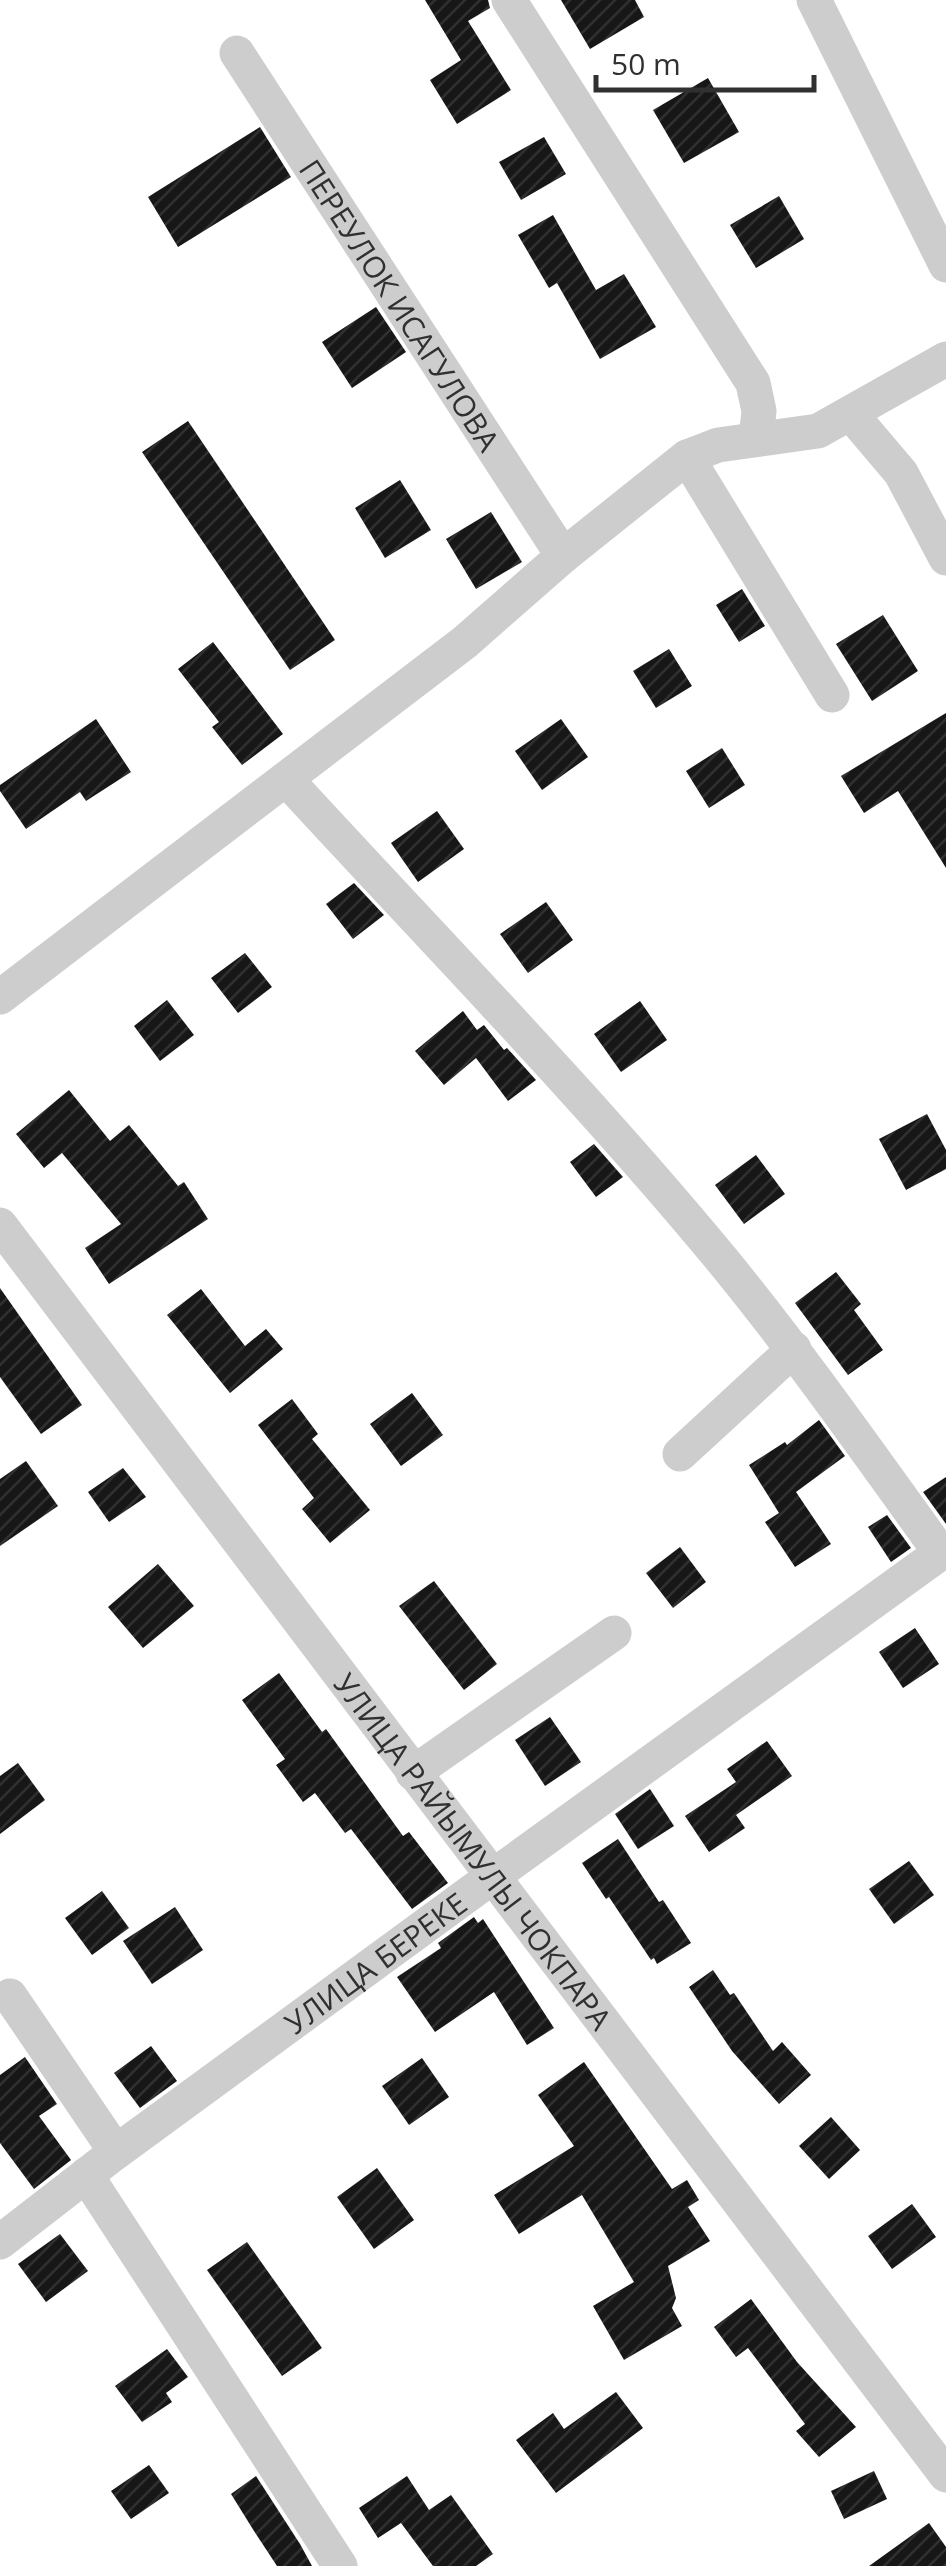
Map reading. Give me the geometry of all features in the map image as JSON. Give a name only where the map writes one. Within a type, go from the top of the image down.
[{"type":"street","points":[[509,0],[752,383],[759,411],[756,439]]},
{"type":"street","points":[[814,0],[946,265]]},
{"type":"street","name":"ПЕРЕУЛОК ИСАГУЛОВА","points":[[237,53],[563,556]]},
{"type":"street","points":[[0,997],[465,642],[563,556],[687,457],[718,445],[818,431],[946,359]]},
{"type":"street","points":[[851,414],[901,473],[946,558]]},
{"type":"street","points":[[687,457],[832,694]]},
{"type":"street","points":[[286,779],[598,1118],[720,1258],[794,1349],[940,1562]]},
{"type":"street","name":"УЛИЦА РАЙЫМУЛЫ ЧОКПАРА","points":[[0,1225],[946,2475]]},
{"type":"street","points":[[680,1454],[794,1349]]},
{"type":"street","name":"УЛИЦА БЕРЕКЕ","points":[[0,2242],[116,2152],[492,1877],[940,1562]]},
{"type":"street","points":[[412,1773],[614,1632]]},
{"type":"street","points":[[10,1996],[116,2152]]},
{"type":"street","points":[[86,2175],[340,2566]]},
{"type":"building","points":[[425,0],[488,0],[490,8],[468,21],[511,90],[457,124],[430,80],[461,60]]},
{"type":"building","points":[[561,0],[635,0],[644,17],[590,49]]},
{"type":"building","points":[[708,78],[739,132],[684,163],[653,110]]},
{"type":"building","points":[[260,127],[291,177],[178,247],[148,197]]},
{"type":"building","points":[[544,137],[566,174],[521,200],[499,162]]},
{"type":"building","points":[[779,196],[804,239],[756,268],[730,225]]},
{"type":"building","points":[[553,215],[596,290],[624,274],[656,327],[600,359],[557,283],[549,288],[518,235]]},
{"type":"building","points":[[376,307],[406,352],[352,388],[322,342]]},
{"type":"building","points":[[188,421],[335,640],[290,670],[142,452]]},
{"type":"building","points":[[400,480],[431,530],[385,558],[355,508]]},
{"type":"building","points":[[491,512],[522,562],[476,589],[446,539]]},
{"type":"building","points":[[742,589],[765,626],[739,642],[716,605]]},
{"type":"building","points":[[883,615],[918,671],[872,701],[836,644]]},
{"type":"building","points":[[213,642],[283,734],[242,765],[212,727],[219,722],[178,669]]},
{"type":"building","points":[[669,649],[692,686],[656,708],[633,671]]},
{"type":"building","points":[[946,713],[946,868],[898,791],[864,813],[841,776]]},
{"type":"building","points":[[96,719],[131,772],[86,801],[80,792],[26,829],[0,791],[0,785]]},
{"type":"building","points":[[561,719],[588,757],[542,790],[515,751]]},
{"type":"building","points":[[722,748],[745,785],[709,808],[686,771]]},
{"type":"building","points":[[437,811],[464,849],[418,882],[391,843]]},
{"type":"building","points":[[354,883],[384,915],[353,939],[326,904]]},
{"type":"building","points":[[546,902],[573,940],[528,973],[500,934]]},
{"type":"building","points":[[245,953],[272,987],[238,1013],[211,978]]},
{"type":"building","points":[[167,1000],[194,1035],[160,1061],[134,1026]]},
{"type":"building","points":[[640,1001],[667,1040],[621,1072],[594,1034]]},
{"type":"building","points":[[463,1011],[477,1030],[484,1025],[536,1080],[508,1101],[476,1058],[444,1085],[415,1051]]},
{"type":"building","points":[[69,1090],[110,1141],[129,1125],[178,1186],[184,1182],[208,1219],[109,1284],[85,1248],[121,1224],[62,1153],[44,1168],[16,1134]]},
{"type":"building","points":[[927,1114],[946,1150],[946,1169],[906,1190],[879,1139]]},
{"type":"building","points":[[594,1144],[623,1177],[596,1197],[570,1162]]},
{"type":"building","points":[[756,1155],[785,1194],[744,1224],[715,1185]]},
{"type":"building","points":[[836,1272],[861,1304],[854,1310],[883,1350],[848,1375],[795,1303]]},
{"type":"building","points":[[0,1288],[82,1405],[41,1434],[0,1377]]},
{"type":"building","points":[[201,1289],[245,1346],[266,1329],[283,1349],[230,1393],[167,1315]]},
{"type":"building","points":[[412,1393],[443,1435],[401,1466],[370,1424]]},
{"type":"building","points":[[292,1399],[318,1434],[312,1439],[370,1510],[330,1543],[302,1509],[314,1498],[258,1425]]},
{"type":"building","points":[[819,1420],[845,1456],[796,1492],[831,1544],[795,1567],[765,1522],[779,1513],[749,1465],[785,1442],[787,1445]]},
{"type":"building","points":[[26,1461],[58,1506],[0,1546],[0,1479]]},
{"type":"building","points":[[123,1468],[146,1497],[109,1522],[88,1492]]},
{"type":"building","points":[[946,1477],[946,1524],[923,1492]]},
{"type":"building","points":[[887,1515],[911,1548],[891,1562],[868,1527]]},
{"type":"building","points":[[680,1547],[706,1582],[673,1608],[646,1573]]},
{"type":"building","points":[[158,1564],[194,1606],[143,1648],[108,1607]]},
{"type":"building","points":[[434,1581],[497,1664],[464,1690],[399,1606]]},
{"type":"building","points":[[915,1628],[939,1664],[903,1688],[879,1652]]},
{"type":"building","points":[[279,1673],[322,1732],[326,1729],[403,1836],[409,1832],[448,1883],[412,1909],[351,1829],[345,1833],[315,1793],[303,1802],[276,1765],[285,1759],[242,1700]]},
{"type":"building","points":[[550,1717],[581,1762],[545,1786],[515,1740]]},
{"type":"building","points":[[767,1741],[792,1776],[736,1815],[745,1828],[709,1852],[685,1816],[736,1782],[727,1769]]},
{"type":"building","points":[[18,1763],[45,1800],[0,1834],[0,1776]]},
{"type":"building","points":[[650,1789],[674,1826],[638,1849],[615,1814]]},
{"type":"building","points":[[618,1839],[691,1943],[657,1964],[582,1863]]},
{"type":"building","points":[[909,1861],[934,1895],[894,1924],[869,1889]]},
{"type":"building","points":[[102,1891],[129,1928],[92,1955],[65,1918]]},
{"type":"building","points":[[175,1907],[203,1950],[152,1984],[123,1941]]},
{"type":"building","points":[[474,1917],[478,1923],[483,1919],[554,2028],[527,2045],[494,1992],[435,2032],[397,1977],[441,1948],[438,1943]]},
{"type":"building","points":[[713,1970],[730,1995],[734,1993],[773,2051],[782,2042],[811,2075],[779,2104],[732,2051],[689,1987]]},
{"type":"building","points":[[151,2046],[177,2081],[140,2108],[114,2073]]},
{"type":"building","points":[[25,2057],[57,2104],[39,2116],[71,2160],[34,2189],[0,2143],[0,2075]]},
{"type":"building","points":[[422,2058],[449,2097],[409,2125],[382,2086]]},
{"type":"building","points":[[584,2062],[672,2189],[687,2180],[699,2200],[688,2207],[710,2241],[668,2266],[676,2298],[672,2308],[682,2326],[624,2360],[593,2306],[634,2282],[582,2195],[519,2234],[494,2195],[574,2146],[538,2095]]},
{"type":"building","points":[[831,2117],[860,2150],[829,2179],[799,2146]]},
{"type":"building","points":[[377,2168],[414,2220],[374,2249],[337,2197]]},
{"type":"building","points":[[912,2204],[936,2237],[892,2269],[868,2236]]},
{"type":"building","points":[[60,2234],[88,2271],[46,2302],[18,2264]]},
{"type":"building","points":[[247,2242],[322,2348],[282,2376],[207,2270]]},
{"type":"building","points":[[751,2299],[797,2362],[856,2427],[819,2457],[796,2431],[805,2424],[748,2348],[736,2357],[714,2327]]},
{"type":"building","points":[[167,2349],[188,2377],[166,2393],[172,2402],[142,2422],[115,2386]]},
{"type":"building","points":[[616,2392],[643,2428],[556,2493],[516,2440],[553,2413],[564,2429]]},
{"type":"building","points":[[149,2465],[169,2493],[131,2519],[111,2491]]},
{"type":"building","points":[[874,2471],[887,2499],[844,2519],[831,2491]]},
{"type":"building","points":[[256,2476],[312,2566],[277,2566],[254,2531],[231,2494]]},
{"type":"building","points":[[407,2476],[429,2510],[451,2495],[493,2554],[476,2566],[433,2566],[401,2523],[378,2538],[359,2508]]},
{"type":"building","points":[[929,2523],[946,2547],[946,2566],[869,2566]]}]
